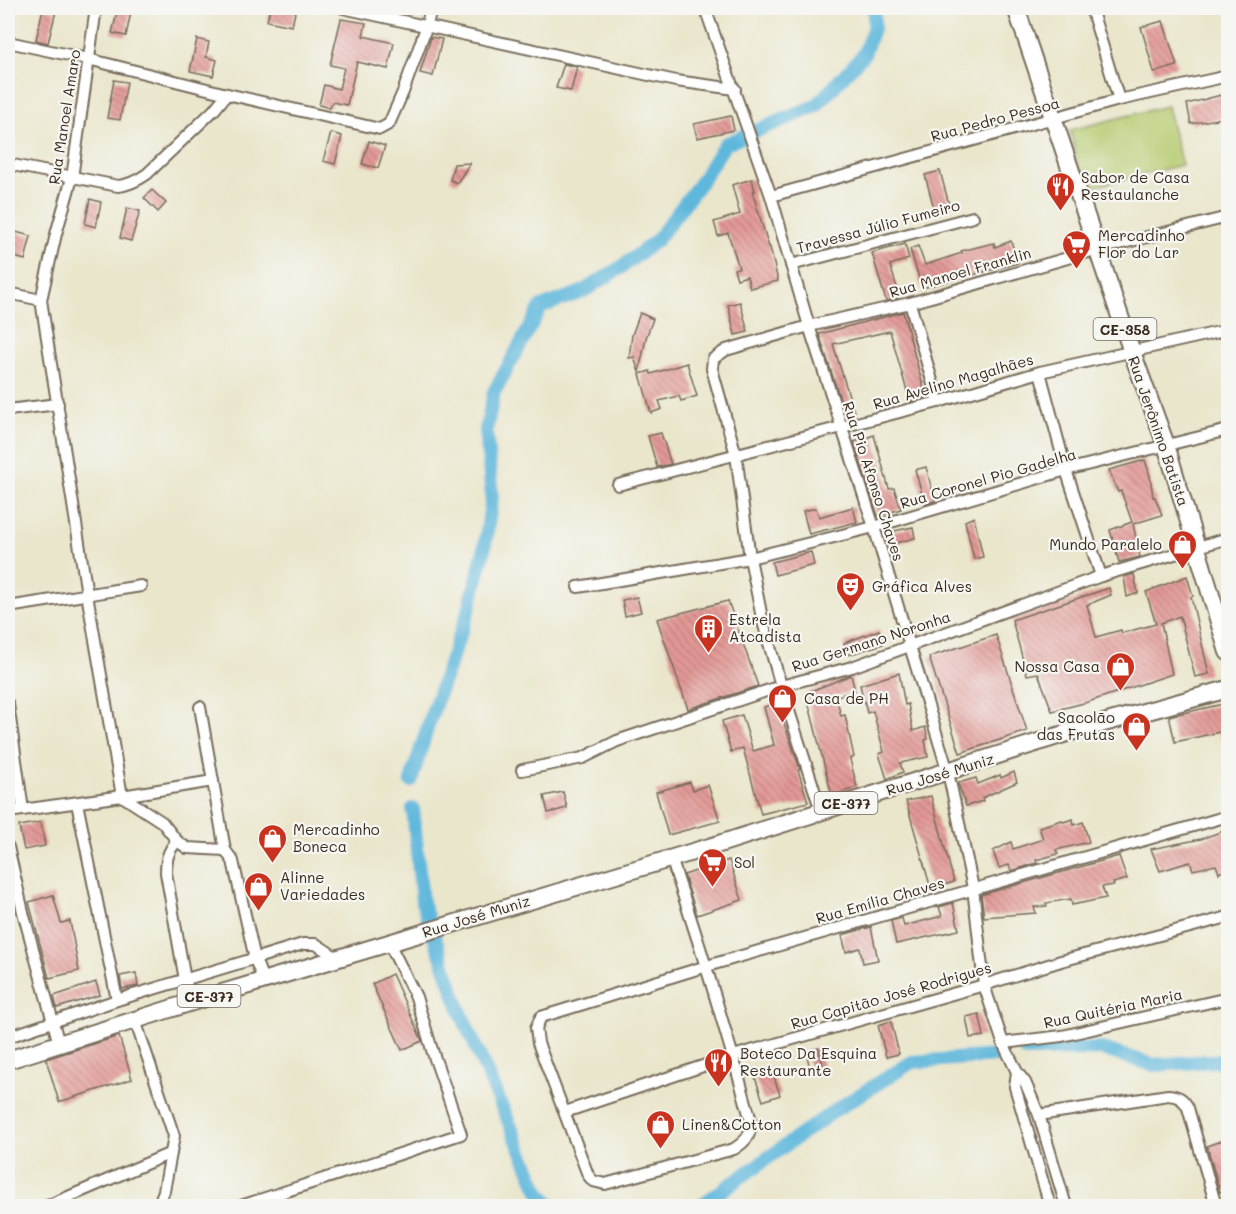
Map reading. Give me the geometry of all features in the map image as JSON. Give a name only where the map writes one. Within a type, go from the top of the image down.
[{"type":"main road","name":"Rua Jerônimo Batista","points":[[1016,8],[1132,352],[1167,445],[1228,652]]},
{"type":"main road","name":"Rua José Muniz","points":[[389,943],[671,858],[1066,734],[1228,688]]},
{"type":"main road","name":"CE-377","points":[[8,1060],[389,943]]},
{"type":"street","name":"Rua Manoel Amaro","points":[[41,300],[72,178],[96,8]]},
{"type":"street","points":[[343,8],[676,81],[735,89]]},
{"type":"street","points":[[8,42],[381,129],[389,124],[427,25],[431,8]]},
{"type":"street","name":"Rua Pio Afonso Chaves","points":[[705,8],[771,196],[840,428],[874,527],[948,772],[974,888],[984,985],[1003,1043],[1017,1072],[1025,1082],[1039,1115],[1066,1206]]},
{"type":"street","points":[[1091,8],[1119,100]]},
{"type":"street","name":"Rua Pedro Pessoa","points":[[771,196],[1119,100],[1228,76]]},
{"type":"street","points":[[8,164],[118,186],[135,183],[214,110],[227,94]]},
{"type":"street","name":"Travessa Júlio Fumeiro","points":[[791,265],[973,217]]},
{"type":"street","name":"Rua Manoel Franklin","points":[[736,455],[712,369],[712,359],[726,350],[809,326],[910,303],[1099,249],[1228,217]]},
{"type":"street","points":[[8,293],[41,300],[87,594],[122,796],[162,822],[177,841],[187,848],[225,850]]},
{"type":"street","points":[[910,303],[938,402]]},
{"type":"street","name":"Rua Avelino Magalhães","points":[[618,485],[938,402],[1040,372],[1228,330]]},
{"type":"street","points":[[1040,372],[1066,470],[1101,576]]},
{"type":"street","points":[[8,410],[58,404]]},
{"type":"street","name":"Rua Coronel Pio Gadelha","points":[[579,587],[750,558],[874,527],[1066,470],[1228,430]]},
{"type":"street","points":[[736,455],[750,558],[762,618],[821,811]]},
{"type":"street","name":"Rua Germano Noronha","points":[[522,770],[583,758],[617,741],[781,686],[852,667],[1101,576],[1228,538]]},
{"type":"street","points":[[8,607],[141,586]]},
{"type":"street","points":[[8,704],[23,810]]},
{"type":"street","points":[[200,707],[225,850],[235,865],[255,959],[263,980]]},
{"type":"street","points":[[8,812],[213,781]]},
{"type":"street","points":[[77,802],[117,1000]]},
{"type":"street","name":"Rua Emília Chaves","points":[[565,1112],[553,1086],[535,1034],[541,1017],[707,966],[1228,816]]},
{"type":"street","points":[[177,841],[167,856],[166,873],[185,980],[192,1002]]},
{"type":"street","points":[[8,847],[59,1044]]},
{"type":"street","points":[[565,1112],[588,1175],[596,1183],[605,1184],[734,1149],[744,1142],[751,1132],[751,1121],[707,966],[671,858]]},
{"type":"street","name":"Rua Capitão José Rodrigues","points":[[565,1112],[733,1056],[1061,961],[1228,917]]},
{"type":"street","points":[[8,1037],[117,1000],[310,943],[321,946],[337,958]]},
{"type":"street","points":[[241,1206],[461,1134],[416,997],[389,943]]},
{"type":"street","name":"Rua Quitéria Maria","points":[[1003,1043],[1062,1036],[1228,998]]},
{"type":"street","points":[[135,1020],[174,1136],[164,1191],[158,1206]]},
{"type":"street","name":"Rua Pio Afonso Chaves","points":[[1017,1072],[1015,1087],[1050,1206]]},
{"type":"street","points":[[1039,1115],[1167,1095],[1179,1096],[1185,1100],[1188,1108],[1216,1206]]},
{"type":"street","points":[[47,1206],[171,1153]]},
{"type":"green space","points":[[1167,106],[1182,165],[1084,189],[1070,130]]},
{"type":"building","points":[[43,8],[56,11],[48,43],[36,40]]},
{"type":"building","points":[[270,8],[296,8],[292,26],[267,21]]},
{"type":"building","points":[[118,9],[131,12],[126,36],[112,33]]},
{"type":"building","points":[[341,19],[366,23],[363,36],[394,43],[388,69],[357,62],[347,105],[332,102],[330,108],[319,105],[324,85],[339,89],[344,68],[330,65]]},
{"type":"building","points":[[1163,21],[1177,66],[1154,72],[1141,27]]},
{"type":"building","points":[[431,37],[442,39],[433,76],[420,73]]},
{"type":"building","points":[[197,39],[209,42],[206,57],[217,60],[213,76],[190,71]]},
{"type":"building","points":[[564,64],[577,67],[571,91],[556,88]]},
{"type":"building","points":[[114,80],[127,82],[120,120],[107,118]]},
{"type":"building","points":[[1221,95],[1221,97],[1228,95],[1228,117],[1191,124],[1187,104]]},
{"type":"building","points":[[731,116],[734,130],[697,138],[694,124]]},
{"type":"building","points":[[331,133],[342,136],[335,164],[323,161]]},
{"type":"building","points":[[369,141],[385,146],[378,168],[362,164]]},
{"type":"building","points":[[470,163],[457,183],[450,180],[454,164]]},
{"type":"building","points":[[940,171],[950,208],[935,212],[925,175]]},
{"type":"building","points":[[752,179],[755,191],[752,191],[778,281],[750,288],[747,276],[737,279],[734,269],[739,268],[728,233],[718,236],[714,222],[740,214],[732,185]]},
{"type":"building","points":[[152,190],[166,203],[158,212],[144,198]]},
{"type":"building","points":[[90,199],[101,202],[96,227],[85,224]]},
{"type":"building","points":[[127,208],[140,211],[131,241],[120,238]]},
{"type":"building","points":[[8,230],[31,236],[25,260],[8,255]]},
{"type":"building","points":[[1011,241],[1018,263],[922,288],[910,249],[918,246],[925,265],[962,253],[961,251],[994,243],[995,247]]},
{"type":"building","points":[[905,244],[909,259],[890,265],[899,298],[886,301],[872,253]]},
{"type":"building","points":[[740,302],[748,332],[735,335],[728,305]]},
{"type":"building","points":[[903,312],[926,397],[910,402],[890,331],[833,344],[855,415],[846,417],[819,334]]},
{"type":"building","points":[[640,313],[653,319],[646,338],[639,372],[634,357],[629,358],[632,335]]},
{"type":"building","points":[[687,363],[697,396],[681,401],[679,396],[659,401],[662,409],[651,413],[640,374],[650,371],[651,374]]},
{"type":"building","points":[[661,433],[671,464],[657,467],[648,436]]},
{"type":"building","points":[[874,435],[889,489],[894,488],[901,509],[878,516],[854,442]]},
{"type":"building","points":[[1145,460],[1153,497],[1162,515],[1133,524],[1140,557],[1119,562],[1110,530],[1132,522],[1121,491],[1118,492],[1109,470]]},
{"type":"building","points":[[926,467],[935,501],[925,504],[915,470]]},
{"type":"building","points":[[853,507],[857,522],[809,534],[803,511],[816,508],[819,517]]},
{"type":"building","points":[[974,517],[983,557],[974,559],[965,521]]},
{"type":"building","points":[[913,527],[915,538],[888,545],[885,533]]},
{"type":"building","points":[[811,552],[814,565],[775,575],[772,562]]},
{"type":"building","points":[[1134,574],[1138,593],[1127,597],[1124,577]]},
{"type":"building","points":[[1187,576],[1209,674],[1195,677],[1180,616],[1161,623],[1172,674],[1088,702],[1052,711],[1038,673],[1027,675],[1012,620],[1109,588],[1111,595],[1087,605],[1096,637],[1121,630],[1122,633],[1156,624],[1146,592]]},
{"type":"building","points":[[637,597],[641,612],[625,616],[622,600]]},
{"type":"building","name":"Estrela Atcadista","points":[[728,601],[758,686],[688,709],[657,619]]},
{"type":"building","points":[[879,630],[883,644],[848,655],[844,643]]},
{"type":"building","points":[[996,635],[1027,731],[960,753],[929,657]]},
{"type":"building","points":[[899,673],[913,731],[925,727],[928,757],[900,763],[903,772],[887,779],[879,754],[884,752],[873,711],[867,713],[860,685]]},
{"type":"building","points":[[851,675],[855,691],[836,696],[841,716],[845,715],[854,757],[850,759],[857,787],[832,796],[806,693]]},
{"type":"building","points":[[777,703],[800,769],[798,770],[808,802],[761,814],[743,748],[731,752],[722,721],[742,715],[753,751],[774,745],[764,707]]},
{"type":"building","points":[[1228,703],[1228,752],[1225,752],[1220,732],[1175,742],[1169,716]]},
{"type":"building","points":[[1014,772],[1017,782],[982,798],[983,801],[966,806],[958,783],[976,778],[978,784]]},
{"type":"building","points":[[690,782],[693,790],[708,785],[720,821],[668,835],[656,792]]},
{"type":"building","points":[[563,792],[567,808],[548,813],[544,796]]},
{"type":"building","points":[[931,796],[954,882],[931,889],[906,801]]},
{"type":"building","points":[[1073,819],[1074,825],[1083,822],[1089,842],[1056,850],[1058,854],[1036,860],[1037,863],[1011,871],[1009,865],[999,868],[993,851],[1011,842],[1013,849],[1043,839],[1039,827]]},
{"type":"building","points":[[41,822],[45,846],[24,850],[19,826]]},
{"type":"building","points":[[1228,829],[1228,869],[1219,873],[1216,865],[1193,870],[1190,862],[1160,871],[1151,849],[1201,839]]},
{"type":"building","points":[[1119,856],[1127,879],[1102,887],[1106,898],[1072,905],[1071,899],[1034,907],[1036,913],[984,917],[981,895]]},
{"type":"building","name":"Sol","points":[[729,860],[742,900],[697,915],[684,875]]},
{"type":"building","points":[[53,895],[61,923],[70,921],[79,971],[49,978],[29,902]]},
{"type":"building","points":[[953,903],[959,930],[896,944],[891,921],[902,918],[904,926],[942,916],[939,907]]},
{"type":"building","points":[[871,927],[878,960],[863,963],[860,948],[846,952],[842,935]]},
{"type":"building","points":[[136,973],[138,986],[122,989],[120,976]]},
{"type":"building","points":[[392,974],[422,1041],[402,1050],[372,984]]},
{"type":"building","points":[[96,982],[100,995],[57,1008],[54,996]]},
{"type":"building","points":[[979,1014],[984,1036],[970,1038],[966,1017]]},
{"type":"building","points":[[891,1021],[899,1054],[886,1057],[878,1025]]},
{"type":"building","points":[[119,1036],[132,1079],[59,1102],[46,1059]]},
{"type":"building","points":[[819,1048],[823,1066],[810,1069],[806,1051]]},
{"type":"building","points":[[771,1068],[780,1095],[763,1101],[754,1074]]},
{"type":"building","points":[[1228,1138],[1228,1190],[1220,1192],[1207,1146]]},
{"type":"waterway","points":[[411,781],[431,716],[469,609],[484,551],[492,498],[486,430],[494,392],[541,307],[582,292],[623,266],[657,240],[700,183],[725,144],[816,106],[864,54],[874,26],[874,8]]},
{"type":"waterway","points":[[413,809],[422,902],[463,1018],[539,1191],[552,1206]]},
{"type":"waterway","points":[[1025,1050],[1102,1049],[1153,1065],[1228,1060]]},
{"type":"waterway","points":[[700,1206],[837,1109],[912,1062],[996,1056]]},
{"type":"place","name":"Sabor de Casa Restaulanche","points":[[1060,212]]},
{"type":"place","name":"Mercadinho Flor do Lar","points":[[1077,270]]},
{"type":"place","name":"Mundo Paralelo","points":[[1183,570]]},
{"type":"place","name":"Gráfica Alves","points":[[851,612]]},
{"type":"place","name":"Estrela Atcadista","points":[[708,654]]},
{"type":"place","name":"Nossa Casa","points":[[1121,692]]},
{"type":"place","name":"Casa de PH","points":[[783,724]]},
{"type":"place","name":"Sacolão das Frutas","points":[[1136,752]]},
{"type":"place","name":"Mercadinho Boneca","points":[[272,864]]},
{"type":"place","name":"Sol","points":[[713,888]]},
{"type":"place","name":"Alinne Variedades","points":[[259,912]]},
{"type":"place","name":"Boteco Da Esquina Restaurante","points":[[719,1088]]},
{"type":"place","name":"Linen&Cotton","points":[[661,1150]]}]
